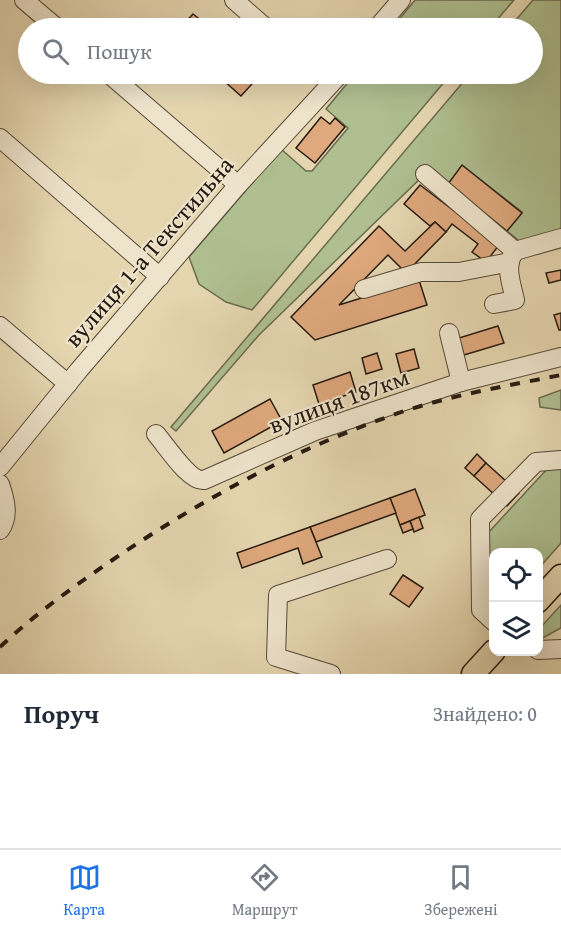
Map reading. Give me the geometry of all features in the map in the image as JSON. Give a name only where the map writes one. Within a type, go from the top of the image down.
[{"type":"main road","points":[[543,596],[561,576]]},
{"type":"main road","points":[[473,674],[489,656]]},
{"type":"street","points":[[24,0],[45,18]]},
{"type":"street","points":[[234,0],[255,18]]},
{"type":"street","points":[[386,18],[401,0]]},
{"type":"street","points":[[121,84],[238,185]]},
{"type":"street","name":"вулиця 1-а Текстильна","points":[[0,467],[323,84]]},
{"type":"street","points":[[0,138],[160,277]]},
{"type":"street","points":[[425,174],[512,257]]},
{"type":"street","points":[[364,289],[421,272],[459,272],[512,257],[561,238]]},
{"type":"street","points":[[494,304],[515,300],[509,272],[512,257]]},
{"type":"street","points":[[0,326],[68,384]]},
{"type":"street","points":[[450,333],[461,382]]},
{"type":"street","name":"вулиця 187км","points":[[156,434],[191,476],[204,480],[315,431],[461,382],[561,357]]},
{"type":"street","points":[[489,617],[481,610],[480,519],[536,462],[561,460]]},
{"type":"street","points":[[0,484],[6,512],[4,525],[0,530]]},
{"type":"street","points":[[332,674],[276,657],[278,595],[387,559]]},
{"type":"street","points":[[543,650],[561,649]]},
{"type":"green space","points":[[415,0],[514,0],[499,18],[400,18]]},
{"type":"green space","points":[[533,0],[561,0],[561,231],[524,245],[507,231],[522,212],[463,166],[448,184],[425,174],[259,335],[176,431],[171,427],[462,84],[543,84],[543,18],[518,18]]},
{"type":"green space","points":[[347,84],[443,84],[252,310],[226,302],[199,284],[189,257],[281,149],[306,171],[312,171],[348,128],[326,109]]},
{"type":"green space","points":[[561,390],[561,410],[540,407],[539,398]]},
{"type":"green space","points":[[561,466],[561,543],[543,563],[543,548],[489,548],[489,609],[487,607],[487,534],[549,467]]},
{"type":"green space","points":[[561,605],[561,628],[543,638],[543,625]]},
{"type":"building","points":[[228,84],[252,84],[241,96]]},
{"type":"building","points":[[321,117],[330,124],[335,118],[345,127],[315,163],[296,148]]},
{"type":"building","points":[[462,165],[522,213],[507,231],[448,184]]},
{"type":"building","points":[[420,185],[499,245],[486,262],[472,252],[478,244],[452,224],[446,232],[435,222],[430,226],[404,204]]},
{"type":"building","points":[[435,222],[446,232],[406,273],[388,255],[339,305],[419,280],[427,305],[315,340],[291,317],[379,226],[405,251]]},
{"type":"building","points":[[561,270],[561,280],[549,283],[546,273]]},
{"type":"building","points":[[561,313],[561,330],[559,330],[554,315]]},
{"type":"building","points":[[498,326],[504,343],[464,355],[459,338]]},
{"type":"building","points":[[414,349],[419,368],[401,373],[396,354]]},
{"type":"building","points":[[377,353],[382,369],[366,374],[362,358]]},
{"type":"building","points":[[350,372],[356,392],[319,404],[313,385]]},
{"type":"building","points":[[270,399],[282,421],[224,453],[212,431]]},
{"type":"building","points":[[477,454],[486,463],[474,476],[465,468]]},
{"type":"building","points":[[486,463],[519,493],[507,506],[474,476]]},
{"type":"building","points":[[415,489],[425,515],[400,525],[390,498]]},
{"type":"building","points":[[390,498],[396,513],[316,542],[310,527]]},
{"type":"building","points":[[419,517],[423,528],[414,532],[410,521]]},
{"type":"building","points":[[410,521],[413,529],[403,533],[400,525]]},
{"type":"building","points":[[310,527],[322,557],[303,564],[298,548],[242,568],[237,553]]},
{"type":"building","points":[[403,575],[423,588],[409,607],[390,594]]},
{"type":"railway","points":[[0,647],[54,602],[144,539],[213,498],[283,461],[319,444],[413,408],[476,392],[561,375]]}]
